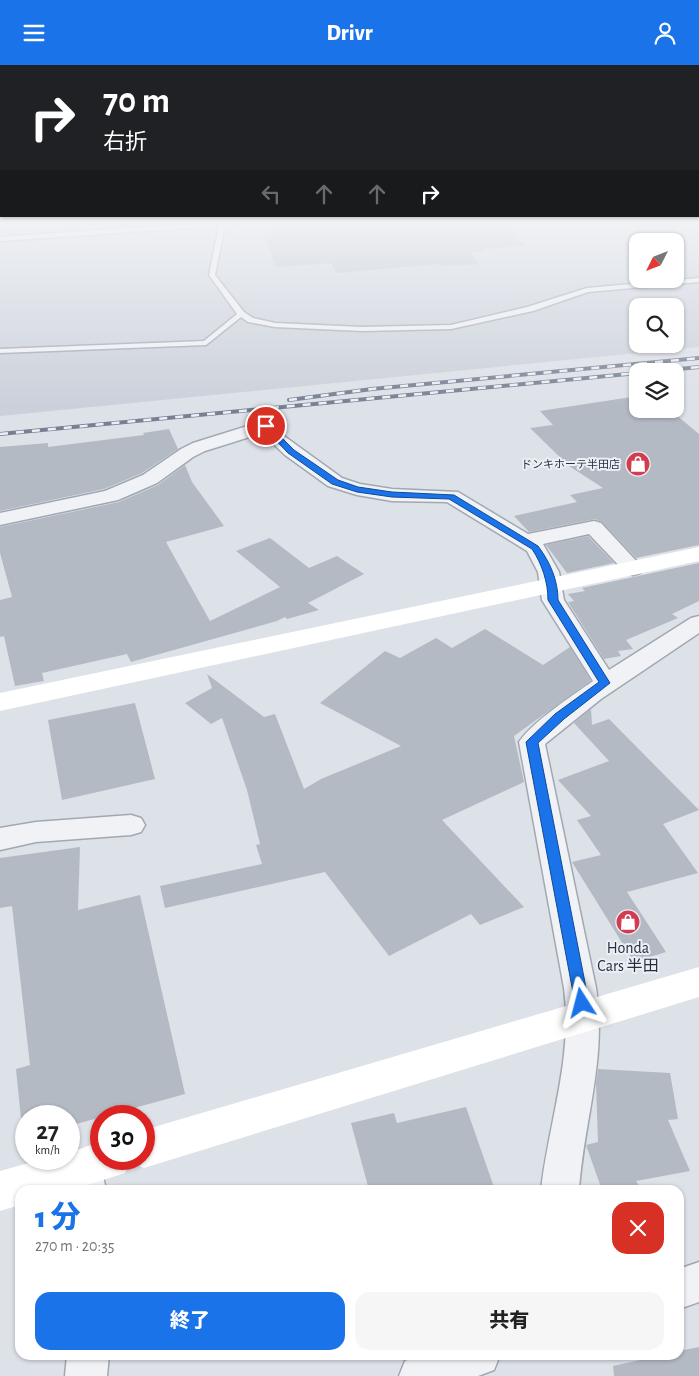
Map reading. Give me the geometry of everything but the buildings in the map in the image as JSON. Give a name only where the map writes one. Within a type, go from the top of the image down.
[{"type":"street","points":[[0,519],[111,496],[150,479],[187,453],[199,447],[265,422],[291,451],[335,482],[357,489],[392,495],[451,497],[535,547],[542,557],[553,586],[553,600],[605,683]]},
{"type":"street","points":[[526,541],[594,527],[633,569]]},
{"type":"street","points":[[0,702],[699,554]]},
{"type":"street","points":[[561,1185],[567,1130],[581,1058],[584,1017],[532,742],[560,716],[605,683],[699,623]]},
{"type":"street","points":[[0,839],[36,832],[131,825]]},
{"type":"street","points":[[155,1146],[584,1017],[697,987]]},
{"type":"street","points":[[30,1185],[94,1172]]},
{"type":"street","points":[[0,1191],[15,1188]]},
{"type":"street","points":[[684,1287],[699,1282]]},
{"type":"street","points":[[86,1376],[88,1360]]},
{"type":"street","points":[[420,1376],[465,1360]]},
{"type":"lane","points":[[218,283],[241,314],[251,320],[275,325],[379,329],[451,327],[530,309],[587,290],[663,283]]},
{"type":"lane","points":[[0,351],[206,343],[241,314]]},
{"type":"shaded area","points":[[0,283],[629,283],[629,288],[684,288],[684,283],[699,283],[699,347],[684,348],[684,298],[629,298],[629,353],[638,353],[0,416]]},
{"type":"railway","points":[[289,400],[372,389],[699,358]]},
{"type":"railway","points":[[684,368],[699,367]]},
{"type":"railway","points":[[0,434],[629,374]]},
{"type":"place","name":"ドンキホーテ半田店","points":[[638,464]]},
{"type":"place","name":"Honda Cars 半田","points":[[628,922]]},
{"type":"route","points":[[266,426],[291,451],[335,482],[357,489],[392,495],[451,497],[535,547],[542,557],[553,586],[553,600],[605,683],[560,716],[532,742],[582,1003]]}]
